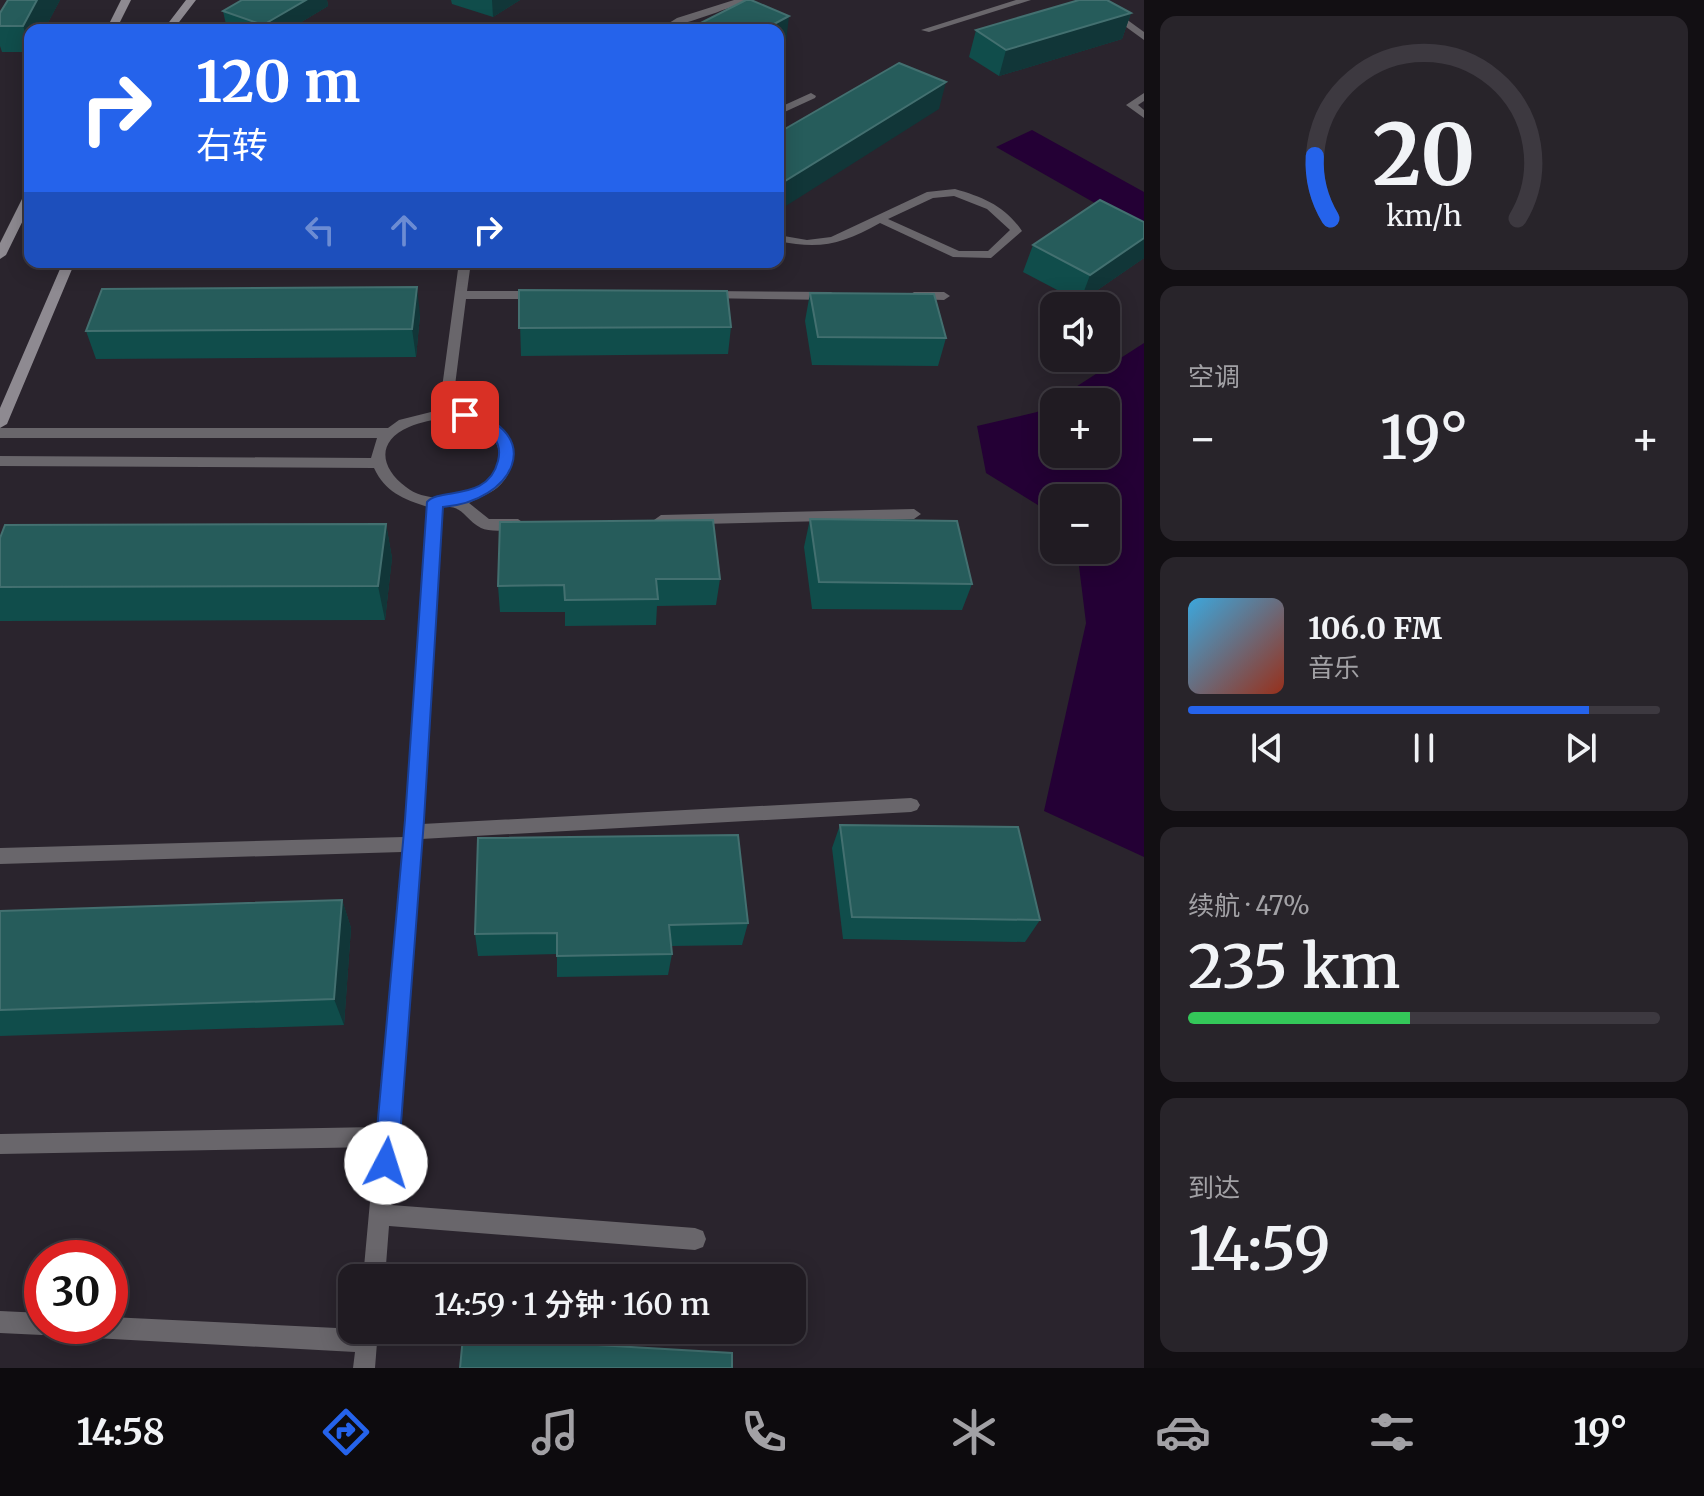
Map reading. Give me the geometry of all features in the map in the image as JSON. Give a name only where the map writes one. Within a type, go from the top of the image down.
[{"type":"main road","points":[[114,24],[126,0]]},
{"type":"main road","points":[[171,24],[181,0]]},
{"type":"main road","points":[[173,24],[191,0]]},
{"type":"main road","points":[[0,255],[24,207]]},
{"type":"main road","points":[[0,424],[66,268]]},
{"type":"street","points":[[673,24],[743,0]]},
{"type":"street","points":[[926,30],[1026,0]]},
{"type":"street","points":[[1094,0],[1144,37]]},
{"type":"street","points":[[784,109],[811,96]]},
{"type":"street","points":[[1144,96],[1131,105],[1144,115]]},
{"type":"street","points":[[784,239],[818,245],[846,238],[880,219],[929,193],[964,191],[1004,213],[1016,231],[991,254],[957,255],[880,219]]},
{"type":"street","points":[[445,413],[464,268]]},
{"type":"street","points":[[461,295],[554,295]]},
{"type":"street","points":[[695,295],[851,296]]},
{"type":"street","points":[[897,296],[944,296]]},
{"type":"street","points":[[445,413],[483,421],[497,430],[505,443],[507,457],[503,471],[492,484],[476,494],[456,500],[435,502],[413,499],[394,490],[381,477],[377,463],[379,447],[389,433],[405,422],[445,413]]},
{"type":"street","points":[[0,433],[389,433]]},
{"type":"street","points":[[0,461],[377,463]]},
{"type":"street","points":[[456,500],[486,524],[533,523]]},
{"type":"street","points":[[376,1264],[413,838],[435,502]]},
{"type":"street","points":[[645,521],[914,514]]},
{"type":"street","points":[[0,856],[413,838],[911,805]]},
{"type":"street","points":[[0,1144],[388,1137]]},
{"type":"street","points":[[382,1215],[695,1239]]},
{"type":"street","points":[[0,1322],[24,1323]]},
{"type":"street","points":[[128,1328],[338,1334]]},
{"type":"street","points":[[364,1368],[367,1344]]},
{"type":"shaded area","points":[[1032,130],[1144,192],[1144,231],[996,147]]},
{"type":"shaded area","points":[[1144,343],[1144,857],[1044,811],[1086,623],[1079,564],[1120,564],[1120,484],[1040,484],[1040,506],[986,473],[977,426],[1040,410],[1040,468],[1120,468],[1120,388],[1074,388],[1099,372],[1120,372],[1120,358]]},
{"type":"building","points":[[8,0],[37,0],[23,26],[0,26],[0,13]]},
{"type":"building","points":[[242,0],[306,0],[265,24],[223,11]]},
{"type":"building","points":[[746,0],[789,16],[774,24],[699,24]]},
{"type":"building","points":[[1079,0],[1107,0],[1131,13],[1006,50],[976,30]]},
{"type":"building","points":[[899,63],[946,82],[784,182],[784,130]]},
{"type":"building","points":[[1100,200],[1144,222],[1144,238],[1090,275],[1033,245]]},
{"type":"building","points":[[417,287],[412,329],[86,331],[102,289]]},
{"type":"building","points":[[519,290],[727,291],[731,327],[519,328]]},
{"type":"building","points":[[810,293],[934,294],[946,338],[818,337]]},
{"type":"building","points":[[810,519],[957,521],[972,584],[819,582]]},
{"type":"building","points":[[713,520],[720,579],[656,579],[658,599],[565,600],[564,585],[498,586],[500,522]]},
{"type":"building","points":[[386,524],[378,586],[0,587],[0,538],[5,525]]},
{"type":"building","points":[[840,825],[1018,827],[1040,920],[852,917]]},
{"type":"building","points":[[738,835],[748,923],[669,925],[672,954],[557,956],[557,933],[475,934],[478,838]]},
{"type":"building","points":[[342,900],[334,999],[0,1010],[0,911]]},
{"type":"building","points":[[462,1344],[581,1344],[732,1353],[732,1368],[460,1368]]},
{"type":"route","points":[[386,1163],[414,820],[435,502],[476,494],[492,484],[503,471],[507,457],[505,443],[497,430],[465,415]]}]
